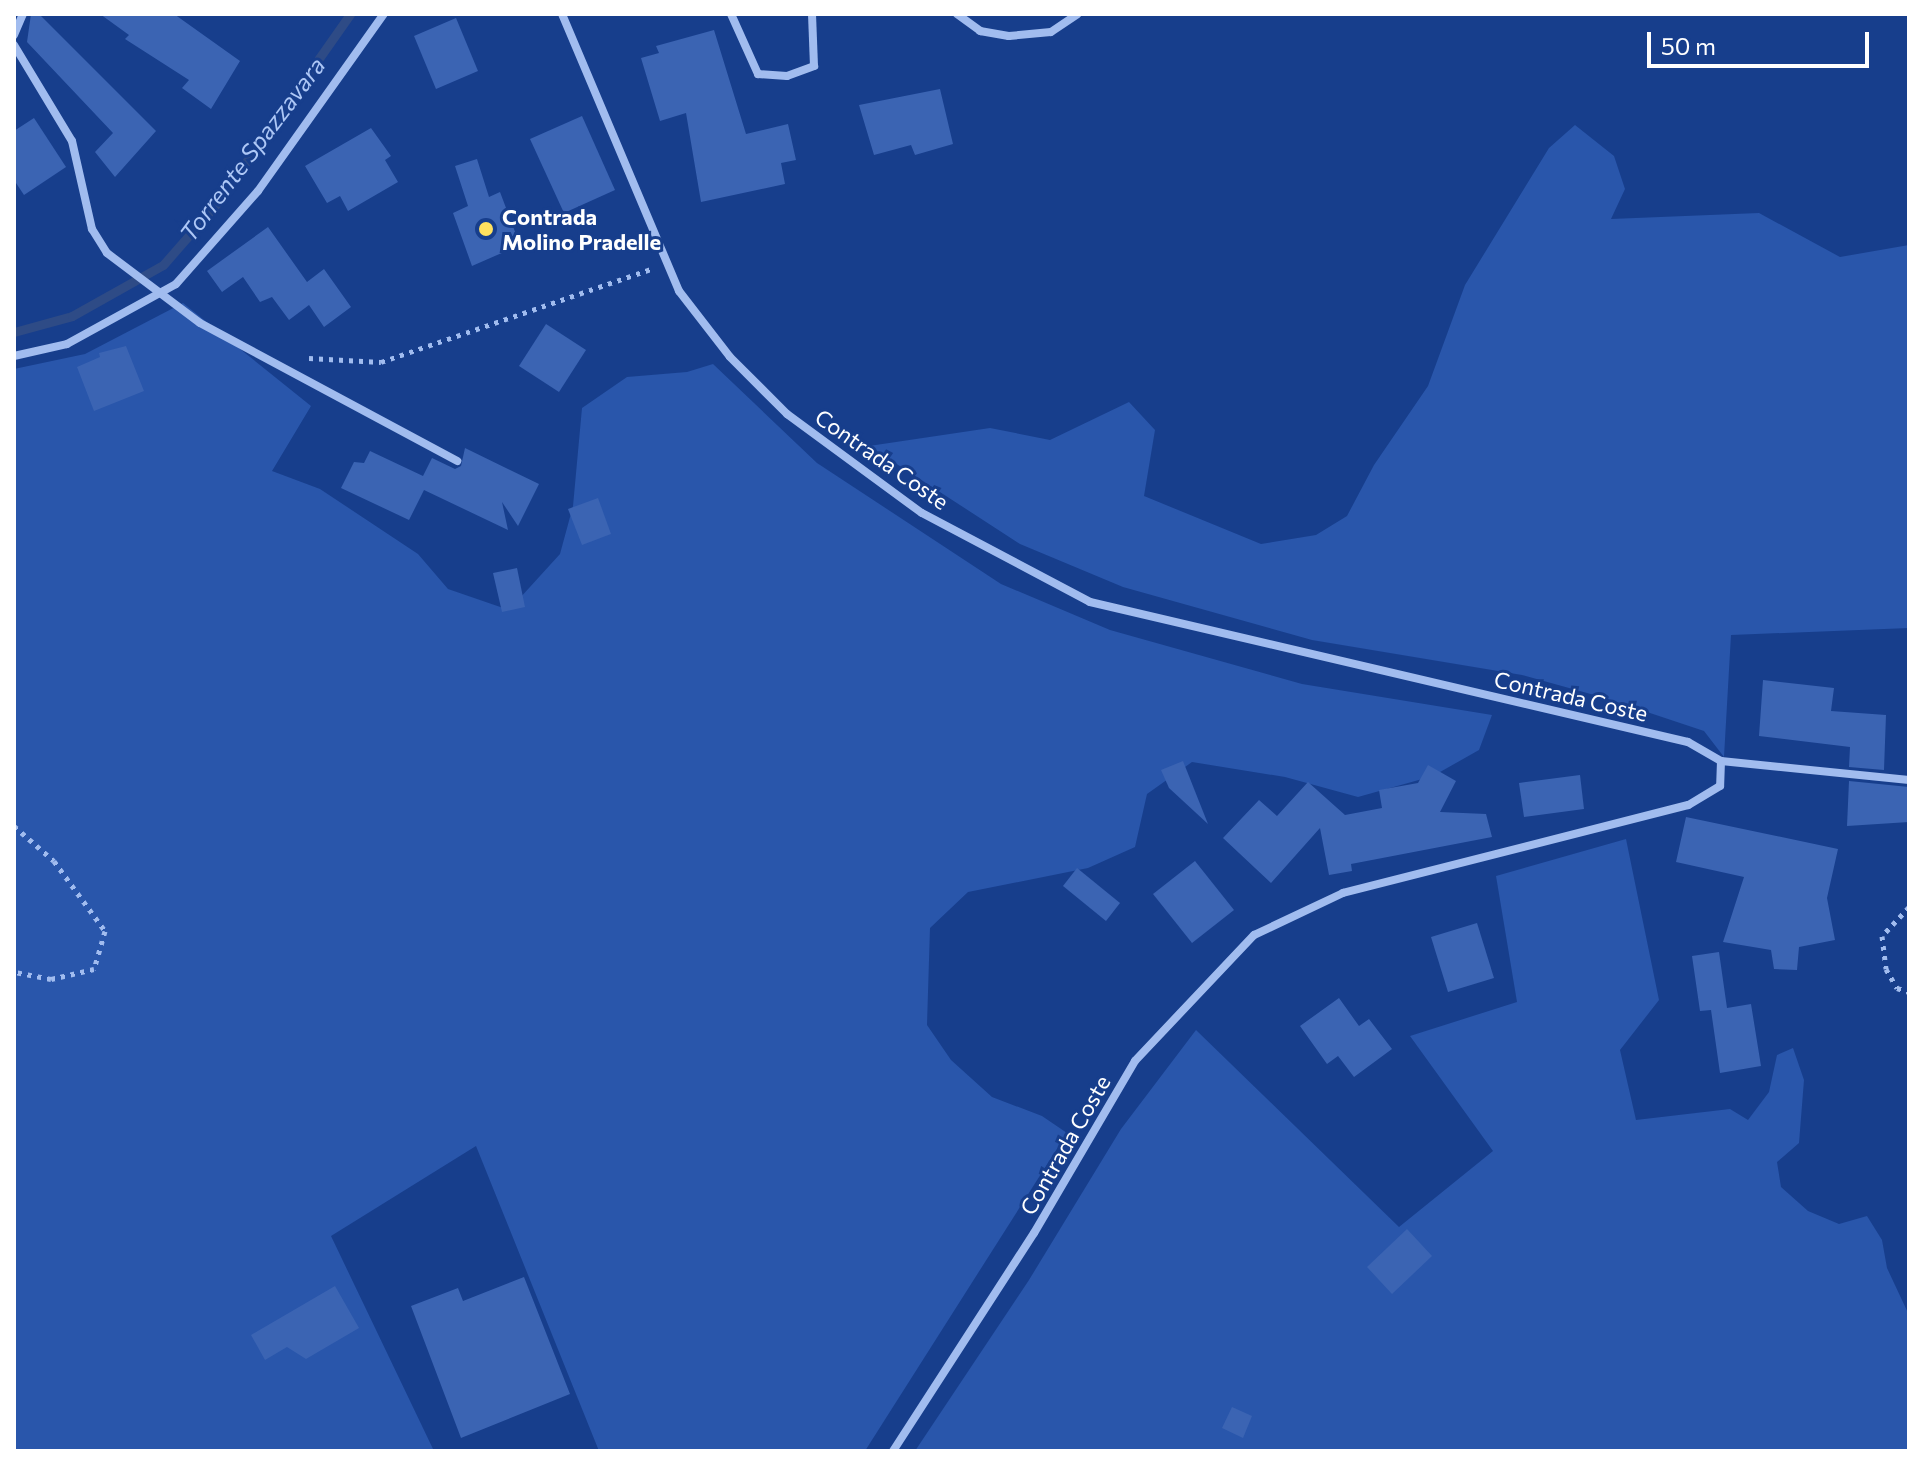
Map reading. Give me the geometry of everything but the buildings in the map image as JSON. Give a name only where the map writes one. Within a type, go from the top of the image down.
[{"type":"street","points":[[14,35],[23,14]]},
{"type":"street","points":[[14,356],[67,344],[159,296],[258,191],[384,14]]},
{"type":"street","name":"Contrada Coste","points":[[562,14],[679,291],[730,357],[787,414],[922,513],[1090,602],[1688,742],[1721,761],[1720,786],[1688,805],[1343,893],[1254,935],[1135,1061],[1034,1233],[893,1451]]},
{"type":"street","points":[[731,14],[758,74],[787,76],[814,66],[812,14]]},
{"type":"street","points":[[957,14],[980,31],[1009,36],[1051,32],[1078,14]]},
{"type":"street","points":[[14,45],[72,141],[92,229],[107,253],[159,296],[457,461]]},
{"type":"street","points":[[1721,761],[1909,780]]},
{"type":"path","points":[[283,367],[300,357],[381,362],[667,264]]},
{"type":"path","points":[[14,826],[54,861],[105,931],[94,969],[51,979],[14,972]]},
{"type":"path","points":[[1909,907],[1882,936],[1886,969],[1897,988],[1909,992]]},
{"type":"shaded area","points":[[1575,125],[1614,156],[1625,189],[1611,219],[1759,213],[1840,257],[1909,245],[1909,628],[1731,635],[1724,757],[1704,731],[1605,698],[1522,675],[1312,640],[1123,587],[1020,544],[869,446],[990,428],[1050,440],[1129,402],[1155,430],[1144,496],[1261,544],[1316,535],[1347,516],[1374,465],[1428,386],[1465,285],[1549,148]]},
{"type":"shaded area","points":[[183,303],[311,406],[272,471],[320,489],[418,554],[448,589],[509,610],[560,554],[573,506],[582,408],[627,377],[687,372],[713,364],[817,463],[1001,584],[1110,630],[1302,684],[1492,715],[1479,750],[1433,776],[1358,797],[1285,777],[1192,762],[1147,794],[1135,847],[1088,868],[968,892],[930,928],[927,1025],[951,1060],[992,1097],[1042,1116],[1067,1133],[865,1451],[599,1451],[476,1146],[331,1236],[434,1451],[14,1451],[14,369],[85,354]]},
{"type":"shaded area","points":[[1626,839],[1659,1000],[1620,1050],[1636,1120],[1730,1109],[1748,1120],[1769,1092],[1777,1055],[1793,1048],[1804,1080],[1799,1143],[1777,1162],[1781,1187],[1808,1211],[1839,1224],[1867,1216],[1882,1240],[1887,1268],[1909,1315],[1909,1451],[915,1451],[1029,1280],[1121,1129],[1196,1030],[1399,1227],[1493,1151],[1410,1036],[1517,1002],[1496,876]]},
{"type":"waterway","name":"Torrente Spazzavara","points":[[14,332],[72,316],[163,265],[218,202],[350,14]]},
{"type":"place","name":"Contrada Molino Pradelle","points":[[486,229]]}]
